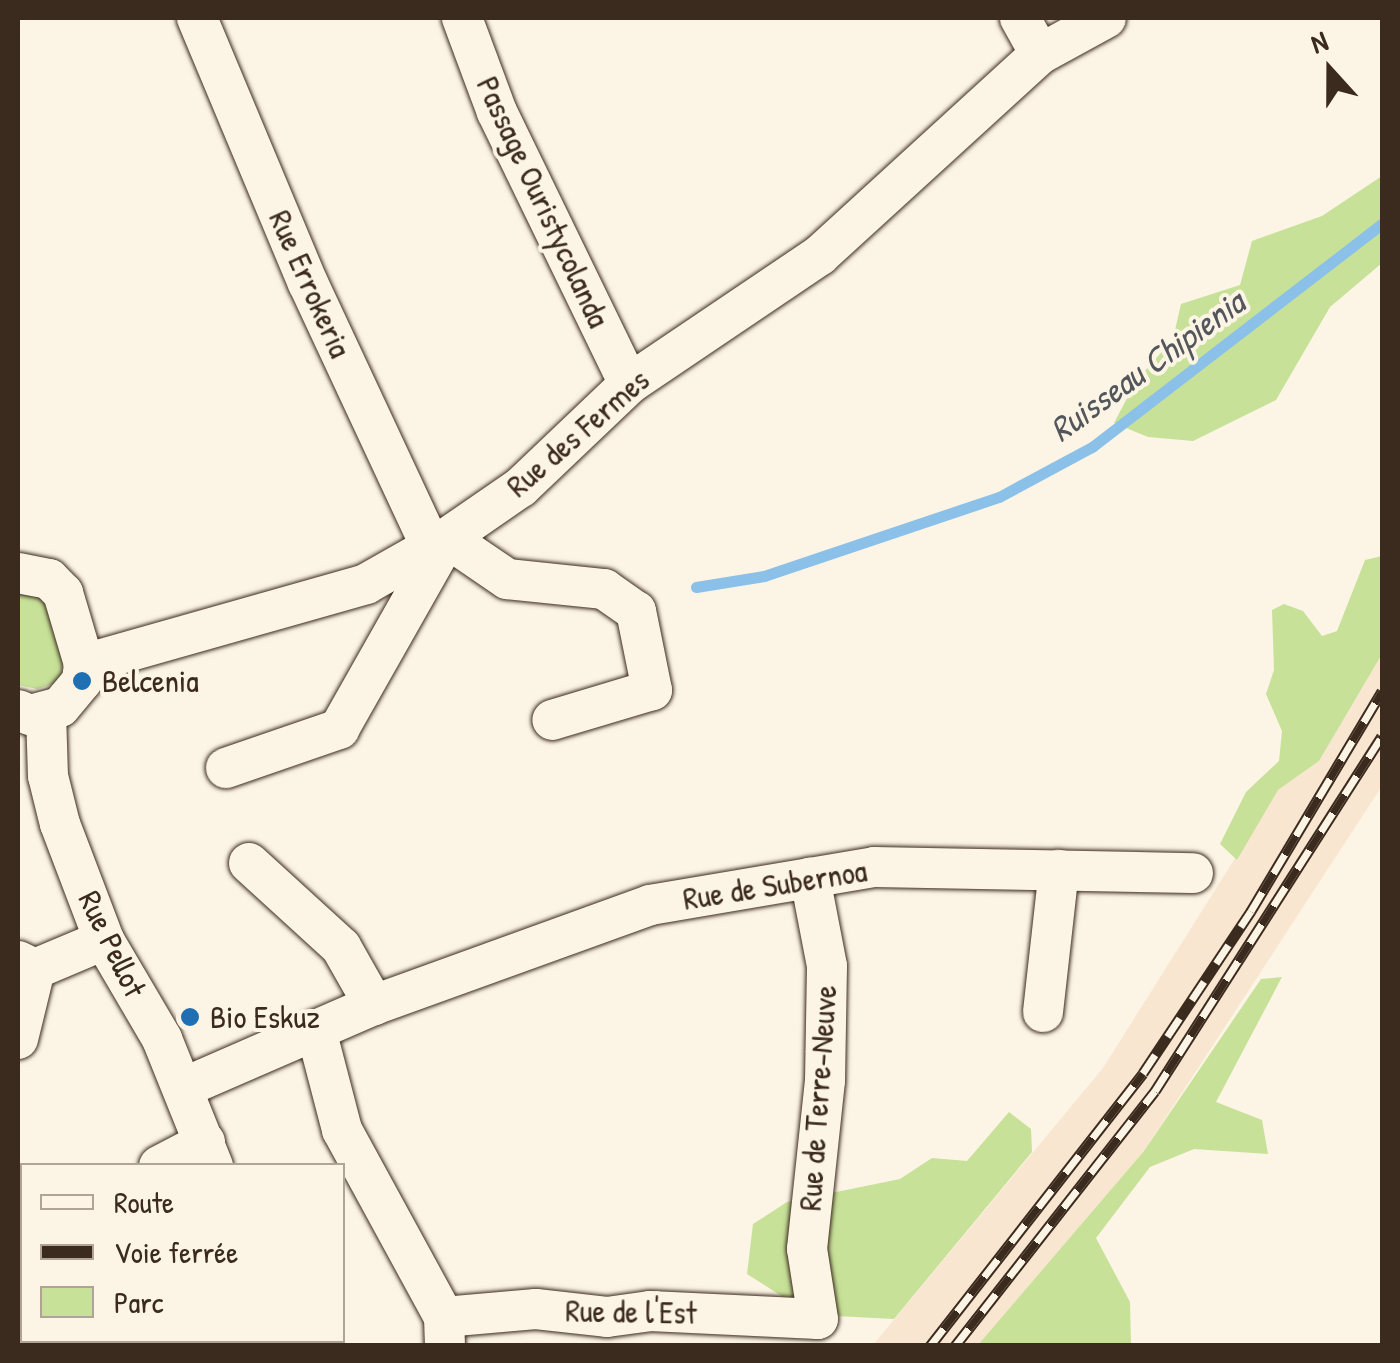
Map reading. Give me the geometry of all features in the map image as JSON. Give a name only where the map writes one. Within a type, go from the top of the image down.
[{"type":"street","name":"Rue Errokeria","points":[[197,18],[308,282],[439,542]]},
{"type":"street","name":"Passage Ouristycolanda","points":[[462,18],[497,112],[629,384]]},
{"type":"street","points":[[1020,18],[1040,54]]},
{"type":"street","name":"Rue des Fermes","points":[[84,664],[366,584],[439,542],[522,487],[629,384],[820,255],[1040,54],[1106,18]]},
{"type":"street","points":[[226,768],[339,730],[439,542],[507,579],[604,589],[636,611],[652,690],[552,720]]},
{"type":"street","points":[[18,573],[49,579],[63,593],[84,664],[73,696],[32,712]]},
{"type":"street","name":"Rue Pellot","points":[[32,712],[33,786],[104,940],[184,1087],[209,1154]]},
{"type":"street","points":[[249,864],[341,946],[374,1005]]},
{"type":"street","name":"Rue de Subernoa","points":[[184,1087],[374,1005],[650,905],[874,867],[1193,873]]},
{"type":"street","points":[[1043,1012],[1059,870]]},
{"type":"street","name":"Rue de Terre-Neuve","points":[[810,878],[828,966],[825,1081],[807,1249],[818,1319]]},
{"type":"street","points":[[18,1039],[26,965],[104,940]]},
{"type":"street","points":[[316,1030],[342,1130],[365,1182],[444,1331]]},
{"type":"street","points":[[172,1163],[209,1154]]},
{"type":"street","name":"Rue de l'Est","points":[[444,1331],[536,1309],[608,1317],[650,1310],[818,1319]]},
{"type":"shaded area","points":[[1382,654],[1382,786],[1144,1151],[978,1345],[872,1346],[1103,1068],[1278,790],[1319,761]]},
{"type":"green space","points":[[1382,176],[1382,263],[1330,307],[1276,400],[1193,441],[1148,437],[1114,423],[1136,381],[1173,339],[1181,304],[1240,285],[1252,241],[1322,216]]},
{"type":"green space","points":[[1382,556],[1382,654],[1319,761],[1278,790],[1237,860],[1220,844],[1246,792],[1279,761],[1282,731],[1266,694],[1274,670],[1272,610],[1284,604],[1303,611],[1322,636],[1337,631],[1365,560]]},
{"type":"green space","points":[[34,593],[50,604],[64,658],[59,682],[37,689],[18,685],[18,594]]},
{"type":"green space","points":[[1282,977],[1216,1102],[1262,1120],[1268,1154],[1194,1149],[1150,1167],[1096,1238],[1130,1302],[1131,1345],[978,1345],[1144,1151],[1261,979]]},
{"type":"green space","points":[[1009,1112],[1031,1129],[1032,1152],[894,1319],[836,1316],[783,1297],[747,1274],[753,1224],[787,1202],[900,1179],[932,1158],[967,1161]]},
{"type":"waterway","name":"Ruisseau Chipienia","points":[[696,587],[764,576],[999,497],[1092,447],[1382,224]]},
{"type":"railway","points":[[930,1346],[1143,1073],[1251,911],[1382,691]]},
{"type":"railway","points":[[955,1346],[1155,1091],[1382,736]]},
{"type":"place","name":"Belcenia","points":[[82,681]]},
{"type":"place","name":"Bio Eskuz","points":[[190,1017]]}]
